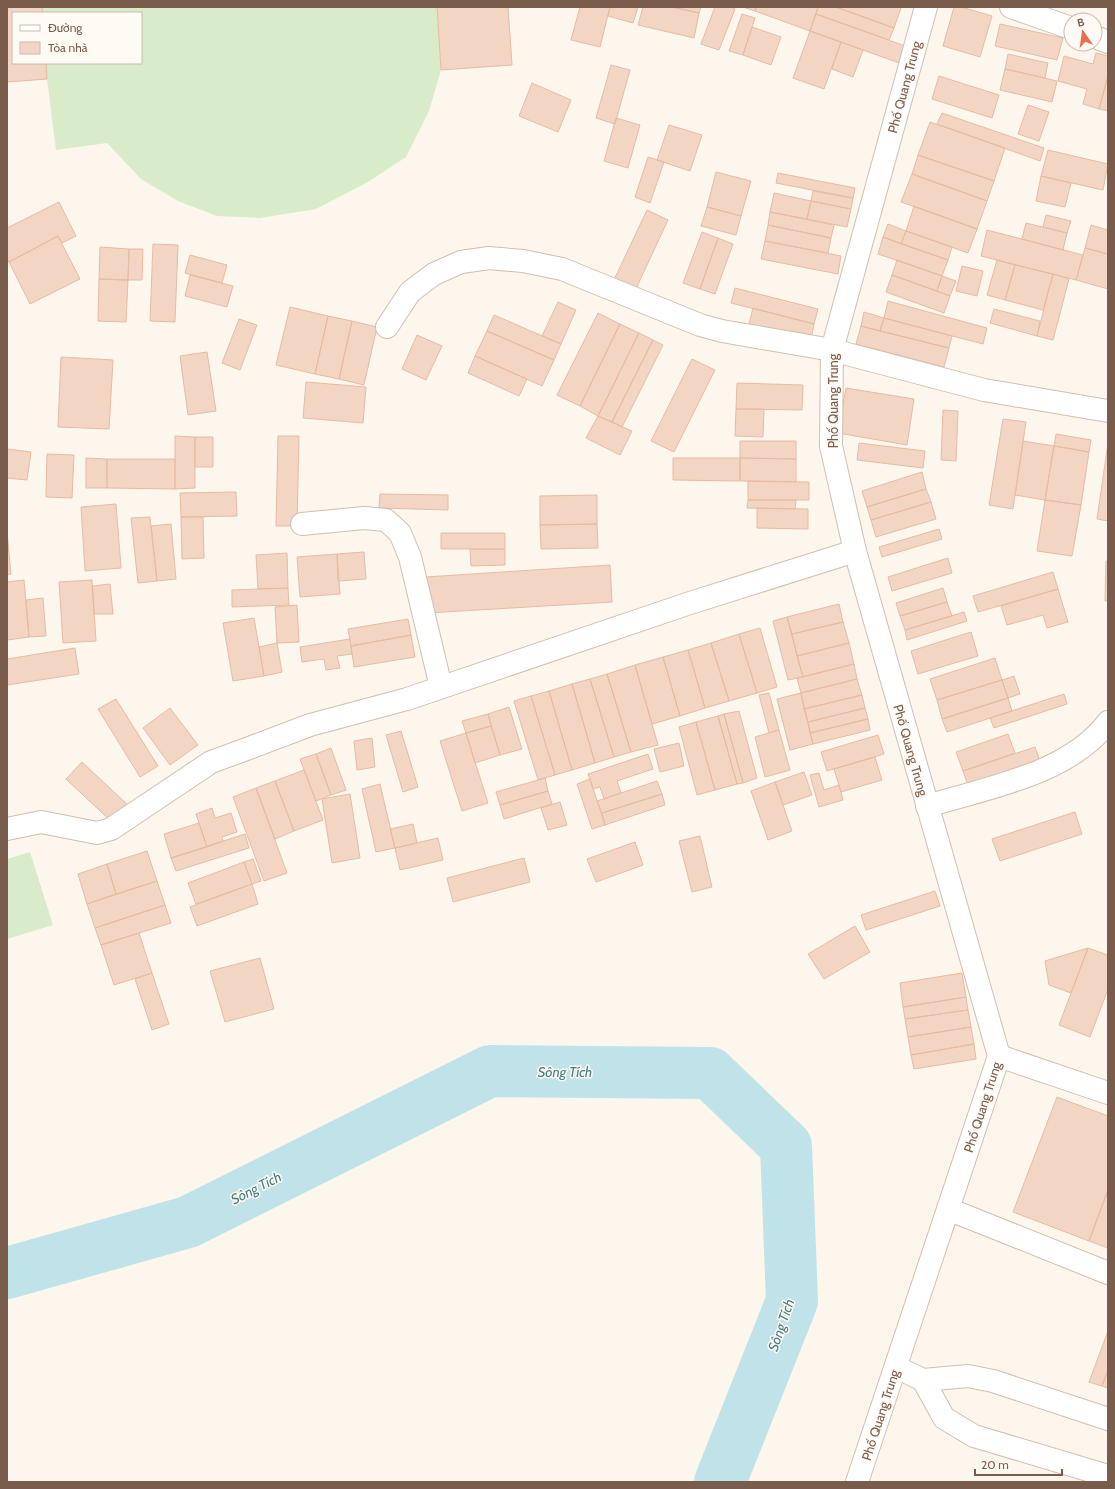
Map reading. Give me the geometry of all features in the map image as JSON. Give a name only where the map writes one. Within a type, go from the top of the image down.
[{"type":"street","name":"Phố Quang Trung","points":[[857,1482],[999,1056],[855,551],[831,446],[832,350],[926,7]]},
{"type":"street","points":[[1011,7],[1063,25]]},
{"type":"street","points":[[387,327],[410,292],[434,274],[461,262],[489,258],[523,261],[562,269],[700,325],[722,332],[832,350],[984,390],[1108,411]]},
{"type":"street","points":[[302,524],[364,518],[386,520],[400,534],[410,557],[441,687]]},
{"type":"street","points":[[7,829],[41,822],[97,833],[111,829],[211,762],[310,726],[407,699],[690,603],[855,551]]},
{"type":"street","points":[[927,806],[1028,775],[1078,752],[1101,731],[1108,722]]},
{"type":"street","points":[[999,1056],[1108,1093]]},
{"type":"street","points":[[948,1209],[1108,1274]]},
{"type":"street","points":[[896,1367],[923,1380],[968,1376],[993,1381],[1108,1419]]},
{"type":"street","points":[[923,1380],[944,1418],[974,1436],[1074,1475],[1108,1476]]},
{"type":"green space","points":[[7,7],[508,7],[512,65],[441,70],[429,111],[406,157],[368,182],[316,209],[260,218],[217,216],[178,201],[141,179],[107,143],[56,150],[47,79],[7,82]]},
{"type":"green space","points":[[30,852],[53,925],[7,939],[7,859]]},
{"type":"building","points":[[7,7],[42,7],[43,12],[12,12],[12,64],[46,64],[47,79],[7,82]]},
{"type":"building","points":[[437,7],[508,7],[512,65],[441,70]]},
{"type":"building","points":[[580,7],[610,7],[600,47],[571,40]]},
{"type":"building","points":[[610,7],[638,7],[633,23],[608,16]]},
{"type":"building","points":[[643,7],[672,7],[699,13],[694,38],[638,25]]},
{"type":"building","points":[[672,7],[701,7],[699,13]]},
{"type":"building","points":[[715,7],[730,7],[735,9],[719,50],[701,44]]},
{"type":"building","points":[[743,7],[756,7],[755,11]]},
{"type":"building","points":[[756,7],[818,7],[810,31],[755,11]]},
{"type":"building","points":[[818,7],[836,7],[894,28],[889,40],[816,14]]},
{"type":"building","points":[[836,7],[899,7],[901,8],[894,28]]},
{"type":"building","points":[[954,7],[961,7],[992,16],[980,57],[943,46]]},
{"type":"building","points":[[742,14],[755,18],[743,55],[729,51]]},
{"type":"building","points":[[816,14],[908,47],[902,64],[810,31]]},
{"type":"building","points":[[1000,24],[1063,38],[1057,60],[995,46]]},
{"type":"building","points":[[752,27],[781,37],[771,65],[743,55]]},
{"type":"building","points":[[810,31],[841,42],[824,89],[793,78]]},
{"type":"building","points":[[841,42],[863,50],[853,77],[832,69]]},
{"type":"building","points":[[1096,53],[1108,56],[1108,76],[1099,109],[1083,104],[1087,89],[1058,81],[1064,56],[1093,64]]},
{"type":"building","points":[[1008,54],[1048,63],[1045,78],[1005,69]]},
{"type":"building","points":[[611,65],[630,70],[615,124],[596,118]]},
{"type":"building","points":[[1005,69],[1057,81],[1052,102],[1000,90]]},
{"type":"building","points":[[939,76],[999,95],[992,118],[932,99]]},
{"type":"building","points":[[1108,76],[1108,111],[1099,109]]},
{"type":"building","points":[[532,83],[571,100],[558,132],[519,116]]},
{"type":"building","points":[[1028,105],[1049,112],[1039,141],[1018,134]]},
{"type":"building","points":[[942,113],[1044,148],[1040,161],[937,124]]},
{"type":"building","points":[[616,118],[640,125],[628,168],[604,161]]},
{"type":"building","points":[[930,122],[1005,148],[994,181],[918,155]]},
{"type":"building","points":[[669,125],[702,135],[690,171],[657,160]]},
{"type":"building","points":[[1048,150],[1108,164],[1103,190],[1041,176]]},
{"type":"building","points":[[918,155],[994,181],[987,201],[912,174]]},
{"type":"building","points":[[648,157],[664,162],[650,203],[635,197]]},
{"type":"building","points":[[716,172],[751,181],[741,216],[707,207]]},
{"type":"building","points":[[778,173],[855,188],[853,198],[776,183]]},
{"type":"building","points":[[912,174],[987,201],[977,229],[901,202]]},
{"type":"building","points":[[1041,176],[1071,183],[1065,207],[1036,201]]},
{"type":"building","points":[[813,191],[853,198],[851,209],[811,201]]},
{"type":"building","points":[[774,193],[811,201],[807,219],[770,212]]},
{"type":"building","points":[[811,201],[851,209],[847,227],[807,219]]},
{"type":"building","points":[[59,202],[76,236],[62,243],[58,236],[9,262],[7,259],[7,228]]},
{"type":"building","points":[[914,206],[977,229],[968,253],[906,231]]},
{"type":"building","points":[[707,207],[741,216],[736,235],[701,226]]},
{"type":"building","points":[[647,210],[668,220],[634,293],[613,282]]},
{"type":"building","points":[[770,212],[834,225],[831,238],[768,225]]},
{"type":"building","points":[[1046,215],[1071,221],[1067,233],[1043,227]]},
{"type":"building","points":[[1026,223],[1067,233],[1063,250],[1022,239]]},
{"type":"building","points":[[888,224],[906,231],[901,244],[883,237]]},
{"type":"building","points":[[768,225],[831,238],[828,253],[765,241]]},
{"type":"building","points":[[1091,225],[1108,230],[1108,254],[1085,248]]},
{"type":"building","points":[[987,230],[1083,255],[1076,280],[981,256]]},
{"type":"building","points":[[906,231],[952,247],[948,260],[901,244]]},
{"type":"building","points":[[702,232],[718,238],[700,289],[683,283]]},
{"type":"building","points":[[58,236],[80,279],[30,304],[9,262]]},
{"type":"building","points":[[883,237],[948,260],[942,276],[878,254]]},
{"type":"building","points":[[718,238],[733,244],[715,294],[700,289]]},
{"type":"building","points":[[765,241],[841,256],[838,274],[761,259]]},
{"type":"building","points":[[153,244],[178,245],[175,322],[150,321]]},
{"type":"building","points":[[100,247],[129,249],[128,280],[99,279]]},
{"type":"building","points":[[1085,248],[1108,254],[1108,289],[1076,280]]},
{"type":"building","points":[[129,249],[143,249],[142,280],[128,280]]},
{"type":"building","points":[[190,255],[227,265],[222,283],[185,273]]},
{"type":"building","points":[[897,260],[942,276],[937,291],[892,275]]},
{"type":"building","points":[[997,260],[1015,265],[1005,300],[987,295]]},
{"type":"building","points":[[1015,265],[1053,274],[1043,310],[1005,300]]},
{"type":"building","points":[[962,266],[983,271],[977,296],[956,291]]},
{"type":"building","points":[[1053,274],[1069,279],[1053,340],[1037,336]]},
{"type":"building","points":[[190,275],[233,286],[227,307],[185,296]]},
{"type":"building","points":[[892,275],[950,296],[944,313],[886,292]]},
{"type":"building","points":[[942,276],[956,281],[950,296],[937,291]]},
{"type":"building","points":[[99,279],[128,280],[126,322],[98,321]]},
{"type":"building","points":[[735,288],[818,309],[814,324],[731,303]]},
{"type":"building","points":[[888,301],[987,328],[983,344],[884,318]]},
{"type":"building","points":[[558,302],[576,310],[561,344],[542,336]]},
{"type":"building","points":[[290,307],[328,316],[315,374],[276,365]]},
{"type":"building","points":[[753,308],[814,324],[811,339],[749,324]]},
{"type":"building","points":[[994,309],[1040,321],[1037,336],[990,323]]},
{"type":"building","points":[[864,312],[884,318],[880,331],[861,326]]},
{"type":"building","points":[[598,313],[620,324],[580,406],[557,395]]},
{"type":"building","points":[[494,315],[561,344],[554,360],[487,331]]},
{"type":"building","points":[[328,316],[352,321],[339,379],[315,374]]},
{"type":"building","points":[[884,318],[952,336],[949,348],[880,331]]},
{"type":"building","points":[[239,319],[257,325],[240,370],[222,363]]},
{"type":"building","points":[[352,321],[377,327],[364,385],[339,379]]},
{"type":"building","points":[[620,324],[639,333],[598,416],[580,406]]},
{"type":"building","points":[[861,326],[949,348],[944,367],[856,344]]},
{"type":"building","points":[[487,331],[554,360],[542,386],[475,356]]},
{"type":"building","points":[[639,333],[653,340],[612,422],[598,416]]},
{"type":"building","points":[[417,335],[442,346],[426,380],[402,369]]},
{"type":"building","points":[[653,340],[663,345],[622,427],[612,422]]},
{"type":"building","points":[[207,352],[216,411],[188,415],[180,356]]},
{"type":"building","points":[[475,356],[527,379],[519,396],[468,373]]},
{"type":"building","points":[[61,357],[113,360],[109,429],[58,427]]},
{"type":"building","points":[[692,359],[715,370],[674,452],[651,441]]},
{"type":"building","points":[[306,382],[366,387],[363,423],[303,418]]},
{"type":"building","points":[[737,383],[803,385],[802,410],[736,409]]},
{"type":"building","points":[[846,388],[914,399],[907,445],[838,433]]},
{"type":"building","points":[[736,409],[764,409],[763,437],[735,436]]},
{"type":"building","points":[[943,410],[958,411],[956,461],[941,460]]},
{"type":"building","points":[[598,416],[632,431],[620,455],[586,438]]},
{"type":"building","points":[[1003,419],[1026,422],[1013,509],[989,505]]},
{"type":"building","points":[[1056,434],[1091,440],[1089,452],[1054,446]]},
{"type":"building","points":[[175,436],[195,437],[195,488],[175,489]]},
{"type":"building","points":[[278,436],[299,436],[297,526],[276,526]]},
{"type":"building","points":[[195,437],[213,437],[213,467],[195,467]]},
{"type":"building","points":[[740,441],[796,441],[796,459],[740,458]]},
{"type":"building","points":[[1023,441],[1054,446],[1045,500],[1015,495]]},
{"type":"building","points":[[859,443],[925,451],[923,468],[857,460]]},
{"type":"building","points":[[1108,443],[1108,521],[1097,519]]},
{"type":"building","points":[[1054,446],[1089,452],[1081,505],[1045,500]]},
{"type":"building","points":[[7,449],[31,452],[27,480],[7,478]]},
{"type":"building","points":[[47,454],[74,455],[72,498],[46,497]]},
{"type":"building","points":[[86,458],[107,459],[107,488],[86,488]]},
{"type":"building","points":[[673,458],[740,458],[740,481],[673,480]]},
{"type":"building","points":[[740,458],[796,459],[796,482],[740,481]]},
{"type":"building","points":[[107,459],[175,459],[175,489],[107,488]]},
{"type":"building","points":[[922,472],[926,489],[867,507],[862,491]]},
{"type":"building","points":[[748,481],[809,482],[809,500],[748,500]]},
{"type":"building","points":[[926,489],[931,502],[871,520],[867,507]]},
{"type":"building","points":[[236,492],[237,516],[181,517],[180,493]]},
{"type":"building","points":[[380,494],[448,495],[448,510],[379,508]]},
{"type":"building","points":[[597,495],[597,524],[540,525],[540,496]]},
{"type":"building","points":[[748,500],[796,500],[795,509],[747,508]]},
{"type":"building","points":[[1045,500],[1081,505],[1072,556],[1037,551]]},
{"type":"building","points":[[931,502],[936,519],[876,537],[871,520]]},
{"type":"building","points":[[116,504],[121,568],[85,571],[81,507]]},
{"type":"building","points":[[757,508],[808,509],[808,529],[757,528]]},
{"type":"building","points":[[150,517],[157,581],[138,583],[131,518]]},
{"type":"building","points":[[181,517],[203,517],[204,558],[182,559]]},
{"type":"building","points":[[171,524],[176,579],[157,581],[151,526]]},
{"type":"building","points":[[597,524],[598,548],[541,549],[540,525]]},
{"type":"building","points":[[939,529],[942,539],[882,557],[879,547]]},
{"type":"building","points":[[7,532],[11,574],[7,575]]},
{"type":"building","points":[[441,533],[505,533],[505,549],[441,549]]},
{"type":"building","points":[[470,549],[505,549],[505,565],[471,566]]},
{"type":"building","points":[[364,552],[366,579],[338,581],[337,554]]},
{"type":"building","points":[[287,553],[288,588],[258,589],[256,555]]},
{"type":"building","points":[[337,554],[340,594],[300,597],[297,557]]},
{"type":"building","points":[[948,558],[952,573],[892,591],[888,577]]},
{"type":"building","points":[[1106,561],[1108,561],[1108,601],[1105,601]]},
{"type":"building","points":[[610,565],[612,602],[428,613],[426,577]]},
{"type":"building","points":[[1053,572],[1058,589],[978,612],[973,596]]},
{"type":"building","points":[[24,580],[29,637],[7,640],[7,582]]},
{"type":"building","points":[[92,580],[96,641],[63,643],[59,582]]},
{"type":"building","points":[[110,584],[113,614],[94,614],[92,586]]},
{"type":"building","points":[[288,588],[289,605],[232,607],[232,590]]},
{"type":"building","points":[[943,588],[947,602],[900,616],[896,603]]},
{"type":"building","points":[[1058,589],[1068,622],[1047,628],[1043,615],[1007,625],[1001,606]]},
{"type":"building","points":[[43,598],[46,636],[29,637],[26,600]]},
{"type":"building","points":[[947,602],[952,616],[905,630],[900,616]]},
{"type":"building","points":[[839,604],[843,622],[792,634],[787,617]]},
{"type":"building","points":[[297,605],[299,642],[277,643],[275,607]]},
{"type":"building","points":[[964,612],[967,621],[907,640],[905,630]]},
{"type":"building","points":[[787,617],[803,677],[788,680],[773,621]]},
{"type":"building","points":[[254,618],[264,676],[233,681],[223,623]]},
{"type":"building","points":[[408,619],[411,635],[351,646],[348,629]]},
{"type":"building","points":[[843,622],[849,643],[797,656],[792,634]]},
{"type":"building","points":[[760,628],[777,687],[757,693],[739,634]]},
{"type":"building","points":[[971,632],[978,656],[918,674],[911,651]]},
{"type":"building","points":[[739,634],[757,693],[729,701],[711,643]]},
{"type":"building","points":[[411,635],[415,657],[354,667],[351,646]]},
{"type":"building","points":[[350,639],[352,654],[337,656],[340,668],[326,670],[324,659],[302,662],[300,647]]},
{"type":"building","points":[[277,643],[282,672],[264,676],[259,647]]},
{"type":"building","points":[[711,643],[729,701],[705,708],[688,650]]},
{"type":"building","points":[[849,643],[854,664],[803,677],[797,656]]},
{"type":"building","points":[[75,648],[79,674],[7,685],[7,659]]},
{"type":"building","points":[[688,650],[705,708],[680,716],[663,657]]},
{"type":"building","points":[[663,657],[680,716],[652,724],[635,665]]},
{"type":"building","points":[[995,658],[1002,680],[937,700],[930,679]]},
{"type":"building","points":[[854,664],[857,679],[801,693],[797,678]]},
{"type":"building","points":[[635,665],[658,745],[631,752],[607,674]]},
{"type":"building","points":[[607,674],[631,752],[614,757],[590,679]]},
{"type":"building","points":[[1014,676],[1020,694],[1008,698],[1002,680]]},
{"type":"building","points":[[590,679],[614,757],[595,763],[572,684]]},
{"type":"building","points":[[857,679],[862,695],[804,709],[801,693]]},
{"type":"building","points":[[1002,680],[1008,698],[942,719],[937,700]]},
{"type":"building","points":[[572,684],[595,763],[572,770],[549,691]]},
{"type":"building","points":[[549,691],[572,770],[555,775],[531,696]]},
{"type":"building","points":[[769,693],[779,730],[769,733],[759,695]]},
{"type":"building","points":[[801,693],[813,744],[790,750],[777,699]]},
{"type":"building","points":[[1064,694],[1067,704],[994,728],[990,718]]},
{"type":"building","points":[[862,695],[865,708],[808,722],[804,709]]},
{"type":"building","points":[[531,696],[555,775],[538,780],[514,701]]},
{"type":"building","points":[[1008,698],[1012,711],[947,732],[942,719]]},
{"type":"building","points":[[116,699],[158,766],[140,777],[98,709]]},
{"type":"building","points":[[509,707],[522,749],[500,755],[488,714]]},
{"type":"building","points":[[170,708],[198,745],[170,765],[143,728]]},
{"type":"building","points":[[865,708],[868,719],[810,733],[808,722]]},
{"type":"building","points":[[739,711],[757,778],[743,783],[724,714]]},
{"type":"building","points":[[488,714],[491,726],[466,733],[462,721]]},
{"type":"building","points":[[724,714],[743,783],[737,784],[718,716]]},
{"type":"building","points":[[718,716],[737,784],[715,790],[696,722]]},
{"type":"building","points":[[868,719],[870,730],[813,744],[810,733]]},
{"type":"building","points":[[696,722],[715,790],[697,795],[679,727]]},
{"type":"building","points":[[491,726],[500,755],[475,763],[466,733]]},
{"type":"building","points":[[779,730],[790,770],[765,777],[755,737]]},
{"type":"building","points":[[401,731],[418,787],[403,792],[386,735]]},
{"type":"building","points":[[466,733],[488,803],[462,811],[440,741]]},
{"type":"building","points":[[1008,734],[1015,753],[963,771],[956,752]]},
{"type":"building","points":[[878,735],[884,754],[827,771],[821,752]]},
{"type":"building","points":[[372,738],[375,767],[357,770],[354,741]]},
{"type":"building","points":[[679,743],[684,766],[660,772],[654,749]]},
{"type":"building","points":[[1035,747],[1040,761],[968,785],[963,771]]},
{"type":"building","points":[[331,748],[346,790],[331,795],[316,754]]},
{"type":"building","points":[[316,754],[331,795],[316,801],[300,759]]},
{"type":"building","points":[[648,754],[653,769],[617,781],[621,793],[604,799],[600,787],[593,789],[588,774]]},
{"type":"building","points":[[875,757],[882,780],[841,792],[834,769]]},
{"type":"building","points":[[82,762],[130,807],[114,824],[66,779]]},
{"type":"building","points":[[304,770],[323,820],[294,831],[275,781]]},
{"type":"building","points":[[804,772],[812,795],[783,805],[775,782]]},
{"type":"building","points":[[819,773],[824,790],[839,785],[843,800],[819,807],[810,775]]},
{"type":"building","points":[[545,778],[548,791],[500,805],[496,792]]},
{"type":"building","points":[[590,779],[605,825],[592,829],[577,784]]},
{"type":"building","points":[[275,781],[294,831],[275,839],[256,788]]},
{"type":"building","points":[[657,781],[662,794],[602,813],[597,801]]},
{"type":"building","points":[[775,782],[792,831],[768,840],[751,791]]},
{"type":"building","points":[[380,784],[395,848],[376,852],[362,789]]},
{"type":"building","points":[[256,788],[287,873],[264,881],[233,797]]},
{"type":"building","points":[[548,791],[552,804],[504,819],[500,805]]},
{"type":"building","points":[[350,794],[360,858],[332,863],[322,799]]},
{"type":"building","points":[[662,794],[665,805],[605,825],[602,813]]},
{"type":"building","points":[[560,802],[567,825],[548,830],[541,808]]},
{"type":"building","points":[[212,808],[215,818],[231,813],[237,832],[222,837],[223,841],[207,847],[196,814]]},
{"type":"building","points":[[1075,812],[1082,834],[1000,861],[992,839]]},
{"type":"building","points":[[199,823],[207,847],[171,858],[164,834]]},
{"type":"building","points":[[413,824],[417,843],[395,848],[390,829]]},
{"type":"building","points":[[245,834],[249,848],[176,871],[171,858]]},
{"type":"building","points":[[700,836],[712,887],[692,892],[679,841]]},
{"type":"building","points":[[438,838],[443,860],[400,870],[395,848]]},
{"type":"building","points":[[635,842],[643,865],[596,882],[587,859]]},
{"type":"building","points":[[147,851],[157,881],[116,894],[107,864]]},
{"type":"building","points":[[524,858],[530,882],[453,902],[447,878]]},
{"type":"building","points":[[253,859],[261,881],[252,884],[244,862]]},
{"type":"building","points":[[244,862],[252,884],[196,904],[188,883]]},
{"type":"building","points":[[107,864],[116,894],[87,904],[78,874]]},
{"type":"building","points":[[157,881],[165,905],[95,928],[87,904]]},
{"type":"building","points":[[252,884],[258,904],[197,926],[190,907]]},
{"type":"building","points":[[935,891],[940,906],[866,930],[861,915]]},
{"type":"building","points":[[165,905],[171,923],[101,945],[95,928]]},
{"type":"building","points":[[855,926],[870,952],[824,979],[808,954]]},
{"type":"building","points":[[139,933],[152,973],[114,985],[101,945]]},
{"type":"building","points":[[1088,948],[1071,993],[1049,985],[1045,961]]},
{"type":"building","points":[[1088,948],[1108,955],[1108,989],[1090,1037],[1059,1025]]},
{"type":"building","points":[[260,958],[274,1009],[225,1022],[210,971]]},
{"type":"building","points":[[152,973],[169,1024],[152,1030],[135,979]]},
{"type":"building","points":[[962,973],[966,997],[903,1007],[900,983]]},
{"type":"building","points":[[966,997],[968,1010],[905,1019],[903,1007]]},
{"type":"building","points":[[968,1010],[971,1027],[908,1037],[905,1019]]},
{"type":"building","points":[[971,1027],[974,1044],[911,1055],[908,1037]]},
{"type":"building","points":[[974,1044],[976,1059],[914,1069],[911,1055]]},
{"type":"building","points":[[1057,1097],[1108,1116],[1108,1190],[1089,1241],[1013,1212]]},
{"type":"building","points":[[1108,1190],[1108,1248],[1089,1241]]},
{"type":"building","points":[[1108,1331],[1108,1370],[1102,1386],[1089,1382]]},
{"type":"building","points":[[1108,1370],[1108,1388],[1102,1386]]},
{"type":"waterway","name":"Sông Tích","points":[[7,1273],[188,1222],[490,1071],[710,1073],[786,1146],[792,1301],[720,1482]]}]
